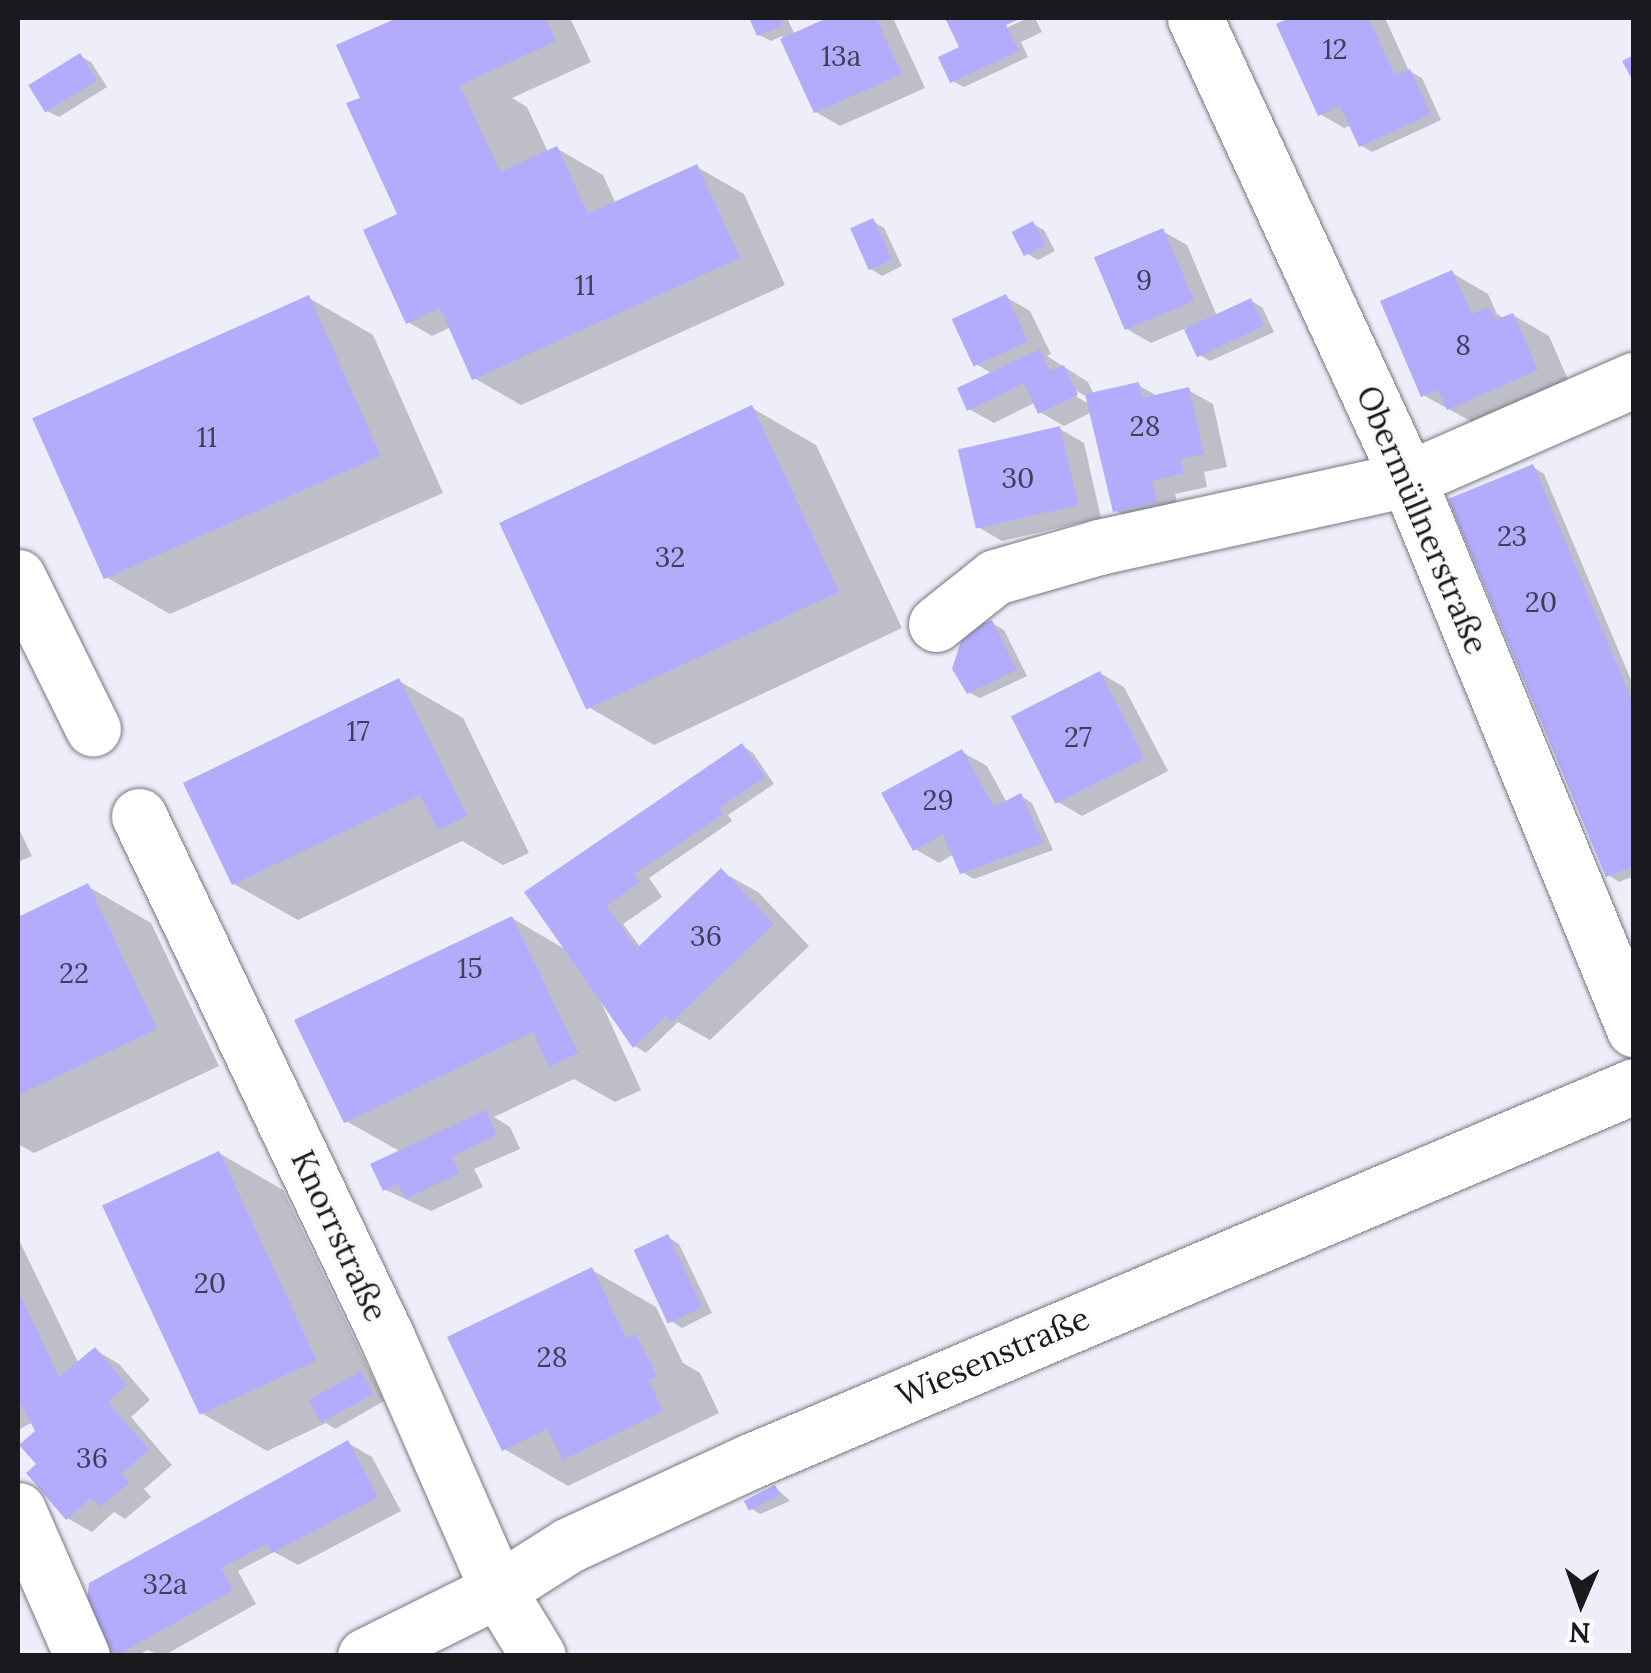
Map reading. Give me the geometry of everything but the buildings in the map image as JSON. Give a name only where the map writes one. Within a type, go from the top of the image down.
[{"type":"street","name":"Obermüllnerstraße","points":[[1194,18],[1408,479],[1634,1029]]},
{"type":"street","points":[[936,624],[996,577],[1099,547],[1408,479],[1634,380]]},
{"type":"street","points":[[18,577],[94,730]]},
{"type":"street","name":"Knorrstraße","points":[[139,816],[386,1335],[498,1590],[538,1656]]},
{"type":"street","name":"Wiesenstraße","points":[[366,1656],[498,1590],[568,1546],[751,1461],[1634,1086]]},
{"type":"street","points":[[18,1510],[82,1656]]}]
